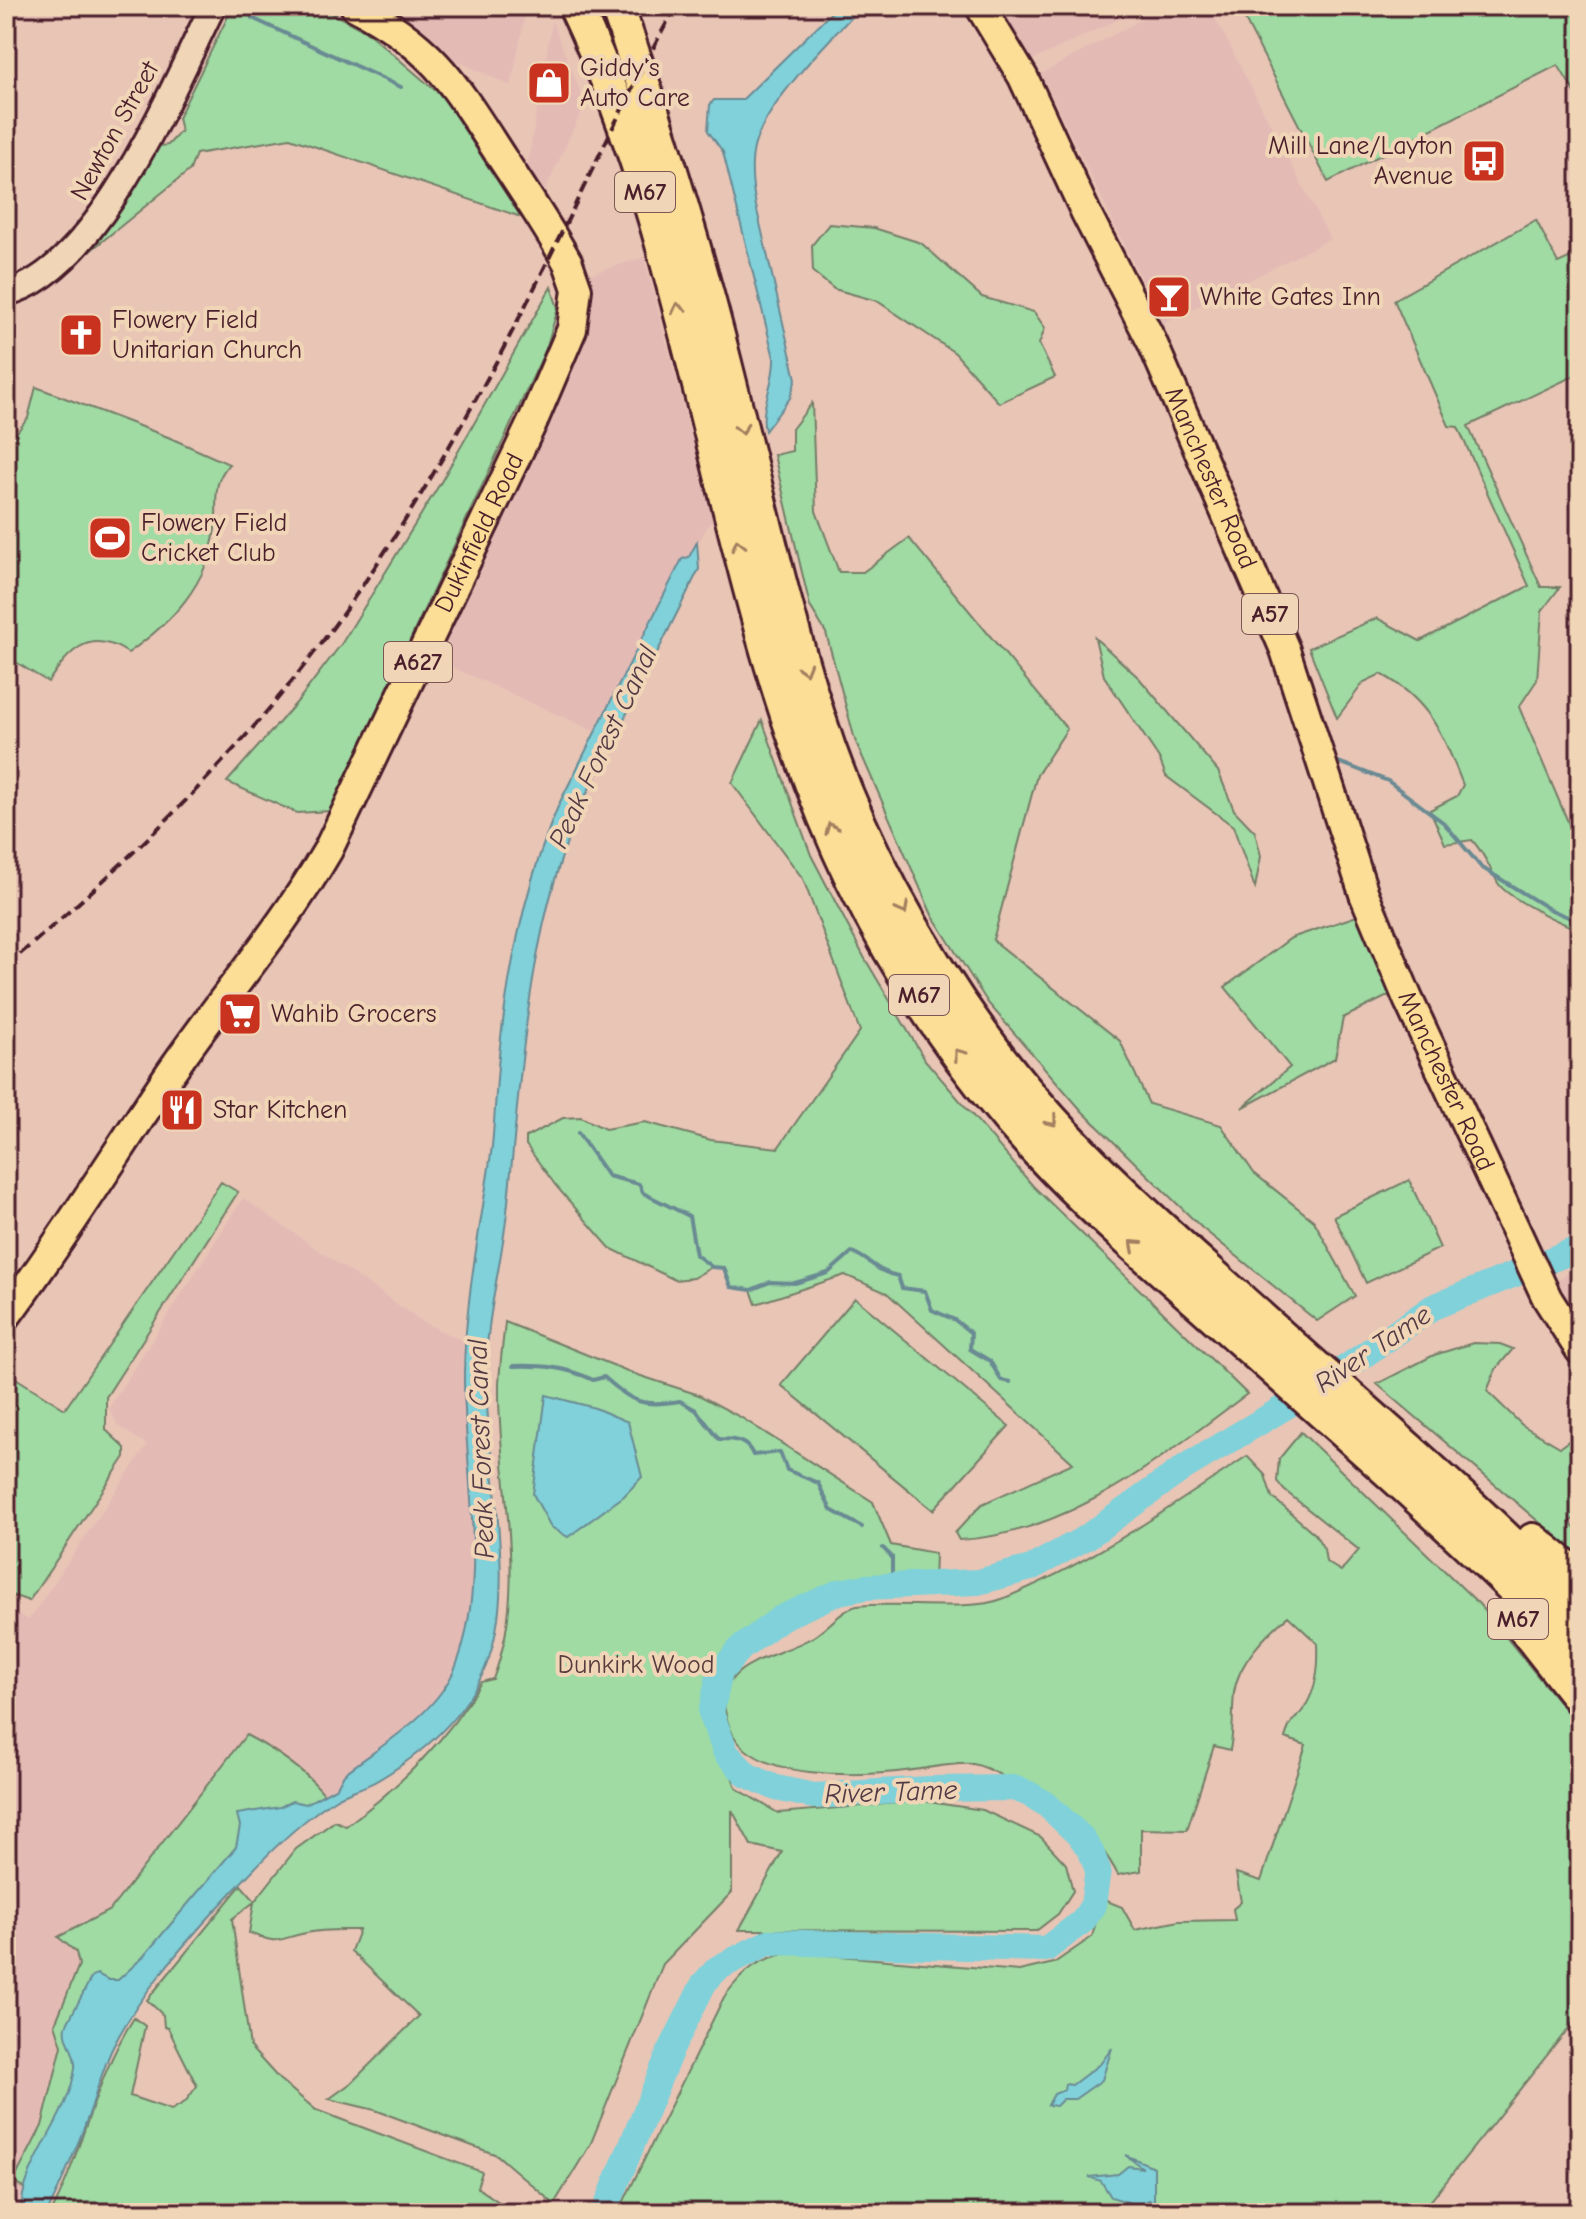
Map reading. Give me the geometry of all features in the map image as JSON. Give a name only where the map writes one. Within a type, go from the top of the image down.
[{"type":"highway","name":"M67","points":[[575,6],[628,140],[663,248],[757,620],[789,724],[853,881],[905,973],[997,1104],[1098,1211],[1198,1282],[1467,1523],[1580,1612]]},
{"type":"highway","name":"M67","points":[[607,6],[648,94]]},
{"type":"highway","name":"M67","points":[[617,6],[694,243],[819,719],[897,898],[942,976],[993,1050],[1056,1127],[1198,1282],[1467,1523],[1580,1656]]},
{"type":"highway","name":"M67","points":[[1467,1523],[1580,1578]]},
{"type":"highway","name":"M67","points":[[1467,1523],[1527,1629],[1580,1699]]},
{"type":"main road","name":"Newton Street","points":[[6,293],[65,257],[87,234],[117,191],[152,129],[213,6]]},
{"type":"main road","name":"Dukinfield Road","points":[[6,1316],[71,1227],[167,1078],[303,892],[328,850],[532,423],[572,329],[577,289],[568,263],[476,113],[436,63],[408,38],[355,6]]},
{"type":"main road","name":"Manchester Road","points":[[980,6],[1023,77],[1086,213],[1152,342],[1285,650],[1375,920],[1408,999],[1547,1298],[1580,1350]]},
{"type":"shaded area","points":[[384,6],[527,6],[511,86],[453,59]]},
{"type":"shaded area","points":[[981,6],[1146,6],[1025,64]]},
{"type":"shaded area","points":[[1166,6],[1209,6],[1330,239],[1163,324],[1041,74]]},
{"type":"shaded area","points":[[552,21],[585,104],[541,199],[526,174]]},
{"type":"shaded area","points":[[644,257],[713,518],[689,557],[682,559],[594,731],[434,659],[532,424],[575,279]]},
{"type":"shaded area","points":[[243,1198],[423,1322],[475,1347],[486,1608],[453,1699],[311,1810],[120,2002],[33,2213],[6,2213],[6,1608],[29,1620],[147,1445],[118,1426],[109,1408]]},
{"type":"shaded area","points":[[1580,1264],[1580,1324],[1558,1280]]},
{"type":"green space","points":[[233,6],[319,6],[367,32],[443,97],[521,217],[290,138],[196,154],[190,170],[89,252],[147,157],[160,146],[168,145],[181,131],[178,118]]},
{"type":"green space","points":[[1238,6],[1580,6],[1580,101],[1558,65],[1328,182]]},
{"type":"green space","points":[[1536,220],[1558,263],[1580,253],[1580,373],[1468,426],[1541,587],[1560,587],[1542,611],[1537,680],[1519,707],[1580,850],[1580,930],[1536,910],[1503,889],[1472,840],[1445,844],[1430,810],[1457,796],[1463,785],[1442,736],[1412,696],[1381,674],[1364,682],[1337,718],[1309,648],[1377,618],[1420,641],[1529,586],[1458,427],[1449,426],[1394,300]]},
{"type":"green space","points":[[829,224],[874,228],[921,243],[982,297],[1034,312],[1045,328],[1039,344],[1055,377],[999,403],[955,353],[877,301],[834,289],[813,272],[812,245]]},
{"type":"green space","points":[[551,287],[558,308],[546,349],[330,811],[297,813],[227,782],[297,702],[342,643],[441,482]]},
{"type":"green space","name":"Flowery Field Cricket Club","points":[[36,387],[168,437],[229,464],[217,487],[215,529],[205,568],[173,615],[128,653],[102,642],[81,646],[72,652],[48,682],[6,656],[6,446],[28,418]]},
{"type":"green space","points":[[812,403],[816,511],[839,572],[863,572],[909,538],[1067,729],[1037,775],[993,940],[1120,1041],[1149,1104],[1221,1125],[1254,1173],[1314,1221],[1355,1296],[1317,1321],[1202,1228],[1082,1111],[988,1003],[932,915],[855,740],[826,633],[810,606],[774,455],[792,451],[792,429]]},
{"type":"green space","points":[[1095,638],[1139,678],[1218,771],[1234,810],[1255,832],[1261,856],[1255,888],[1233,826],[1166,776],[1159,758],[1104,676]]},
{"type":"green space","points":[[762,720],[811,855],[864,957],[925,1060],[1033,1186],[1247,1394],[1112,1489],[1039,1524],[1000,1535],[959,1540],[955,1533],[982,1504],[1073,1463],[887,1293],[845,1275],[756,1304],[751,1290],[731,1287],[723,1268],[712,1267],[693,1278],[675,1280],[610,1248],[556,1186],[526,1145],[526,1137],[563,1118],[581,1117],[605,1129],[645,1122],[711,1140],[778,1148],[860,1031],[803,879],[732,783]]},
{"type":"green space","points":[[1360,915],[1394,993],[1343,1018],[1335,1058],[1242,1108],[1290,1067],[1225,987],[1291,938]]},
{"type":"green space","points":[[1409,1180],[1440,1248],[1366,1283],[1334,1216]]},
{"type":"green space","points":[[221,1182],[238,1192],[106,1397],[106,1430],[125,1448],[125,1457],[29,1601],[6,1593],[6,1372],[65,1409]]},
{"type":"green space","points":[[855,1298],[1009,1426],[933,1510],[781,1385]]},
{"type":"green space","name":"Dunkirk Wood","points":[[505,1322],[635,1374],[699,1395],[742,1418],[873,1502],[891,1545],[935,1553],[934,1585],[854,1589],[809,1604],[761,1631],[724,1668],[714,1690],[711,1713],[714,1730],[736,1788],[778,1813],[922,1801],[983,1810],[1041,1837],[1066,1864],[1073,1891],[1058,1914],[1036,1931],[739,1930],[782,1852],[751,1845],[732,1810],[732,1892],[663,1964],[591,2143],[554,2204],[497,2155],[375,2110],[329,2099],[351,2083],[419,2016],[351,1951],[359,1930],[319,1931],[279,1940],[268,1939],[249,1933],[254,1902],[232,1919],[250,2047],[279,2079],[316,2110],[482,2172],[477,2187],[515,2213],[51,2213],[109,2065],[134,2018],[145,2026],[130,2096],[171,2110],[185,2102],[197,2086],[168,2028],[164,2027],[163,2015],[147,2000],[241,1885],[255,1901],[296,1849],[335,1821],[346,1826],[403,1779],[454,1723],[481,1682],[493,1679],[504,1643],[511,1569],[499,1383]]},
{"type":"green space","points":[[1473,1343],[1500,1344],[1513,1349],[1496,1369],[1487,1391],[1522,1425],[1560,1447],[1574,1437],[1580,1438],[1580,1515],[1569,1522],[1580,1534],[1580,1557],[1377,1384],[1434,1355]]},
{"type":"green space","points":[[1301,1432],[1479,1604],[1580,1728],[1580,2014],[1421,2213],[618,2213],[724,1997],[738,1979],[760,1962],[791,1952],[1019,1971],[1054,1963],[1092,1937],[1102,1899],[1122,1907],[1135,1930],[1179,1921],[1235,1920],[1233,1909],[1241,1902],[1236,1873],[1261,1881],[1306,1745],[1285,1738],[1305,1707],[1315,1684],[1318,1644],[1288,1616],[1262,1641],[1241,1671],[1234,1693],[1230,1750],[1214,1746],[1187,1830],[1141,1829],[1141,1871],[1118,1875],[1098,1844],[1073,1819],[1044,1799],[983,1767],[958,1764],[893,1772],[840,1774],[785,1767],[761,1759],[742,1746],[730,1728],[724,1706],[726,1689],[746,1667],[813,1637],[851,1608],[988,1603],[1035,1585],[1128,1534],[1247,1456],[1265,1475],[1272,1497],[1315,1534],[1324,1549],[1326,1562],[1341,1571],[1359,1550],[1277,1481],[1279,1459]]},
{"type":"green space","points":[[246,1735],[290,1762],[328,1799],[311,1810],[120,2002],[40,2198],[13,2182],[42,2126],[62,2046],[55,2024],[79,1965],[76,1952],[58,1937],[110,1910]]},
{"type":"water","points":[[838,6],[862,6],[786,90],[762,127],[753,152],[755,198],[796,379],[790,398],[765,431],[764,413],[774,358],[723,152],[708,131],[710,105],[714,100],[742,100]]},
{"type":"water","name":"Peak Forest Canal","points":[[697,542],[699,569],[582,803],[549,901],[538,952],[522,1056],[507,1212],[486,1357],[500,1592],[497,1626],[481,1678],[458,1713],[430,1743],[396,1769],[335,1799],[304,1821],[249,1875],[177,1954],[135,2009],[112,2049],[79,2142],[47,2213],[21,2213],[29,2176],[71,2087],[75,2062],[66,2036],[66,2026],[92,1976],[97,1974],[109,1980],[118,1980],[143,1957],[236,1847],[240,1826],[237,1814],[280,1807],[292,1801],[306,1804],[337,1787],[344,1774],[408,1727],[436,1699],[456,1666],[466,1632],[473,1559],[464,1373],[467,1316],[492,1146],[498,1066],[513,959],[527,896],[559,804],[682,559],[689,557]]},
{"type":"water","points":[[546,1395],[595,1408],[628,1422],[642,1477],[624,1496],[568,1537],[551,1527],[533,1494]]},
{"type":"water","points":[[1112,2048],[1102,2080],[1075,2099],[1063,2099],[1056,2106],[1048,2105],[1054,2094],[1064,2090],[1065,2084],[1072,2085],[1101,2063]]},
{"type":"water","points":[[1125,2155],[1154,2167],[1154,2202],[1149,2200],[1137,2205],[1111,2197],[1101,2181],[1089,2177],[1118,2174],[1128,2166],[1143,2168]]},
{"type":"waterway","points":[[252,18],[401,87]]},
{"type":"waterway","points":[[1336,761],[1388,781],[1444,823],[1481,867],[1549,909],[1580,922]]},
{"type":"waterway","points":[[578,1133],[608,1176],[639,1184],[643,1193],[689,1216],[696,1255],[712,1267],[724,1268],[731,1287],[751,1290],[770,1282],[795,1283],[828,1273],[852,1252],[898,1276],[902,1288],[925,1291],[932,1310],[955,1320],[971,1333],[970,1349],[990,1361],[1001,1380],[1010,1382]]},
{"type":"waterway","name":"River Tame","points":[[604,2213],[669,2054],[704,1983],[718,1968],[769,1942],[1046,1949],[1083,1921],[1093,1905],[1098,1870],[1091,1852],[1081,1837],[1046,1804],[1027,1793],[1013,1788],[928,1789],[814,1796],[776,1788],[747,1775],[726,1753],[711,1713],[720,1672],[741,1648],[781,1618],[839,1592],[866,1587],[978,1582],[1031,1568],[1087,1537],[1185,1467],[1315,1389],[1433,1307],[1580,1248]]},
{"type":"waterway","points":[[513,1366],[554,1368],[593,1380],[604,1377],[631,1398],[647,1403],[680,1401],[696,1410],[719,1439],[739,1441],[753,1455],[780,1452],[787,1470],[818,1483],[831,1510],[862,1527]]},
{"type":"waterway","points":[[883,1548],[892,1557],[892,1586]]},
{"type":"railway","points":[[6,966],[124,861],[199,786],[270,708],[350,603],[416,502],[476,399],[676,6]]},
{"type":"place","name":"Giddy's Auto Care","points":[[549,83]]},
{"type":"place","name":"Mill Lane/Layton Avenue","points":[[1484,161]]},
{"type":"place","name":"White Gates Inn","points":[[1169,297]]},
{"type":"place","name":"Flowery Field Unitarian Church","points":[[81,335]]},
{"type":"place","name":"Flowery Field Cricket Club","points":[[110,538]]},
{"type":"place","name":"Wahib Grocers","points":[[240,1014]]},
{"type":"place","name":"Star Kitchen","points":[[182,1110]]}]
